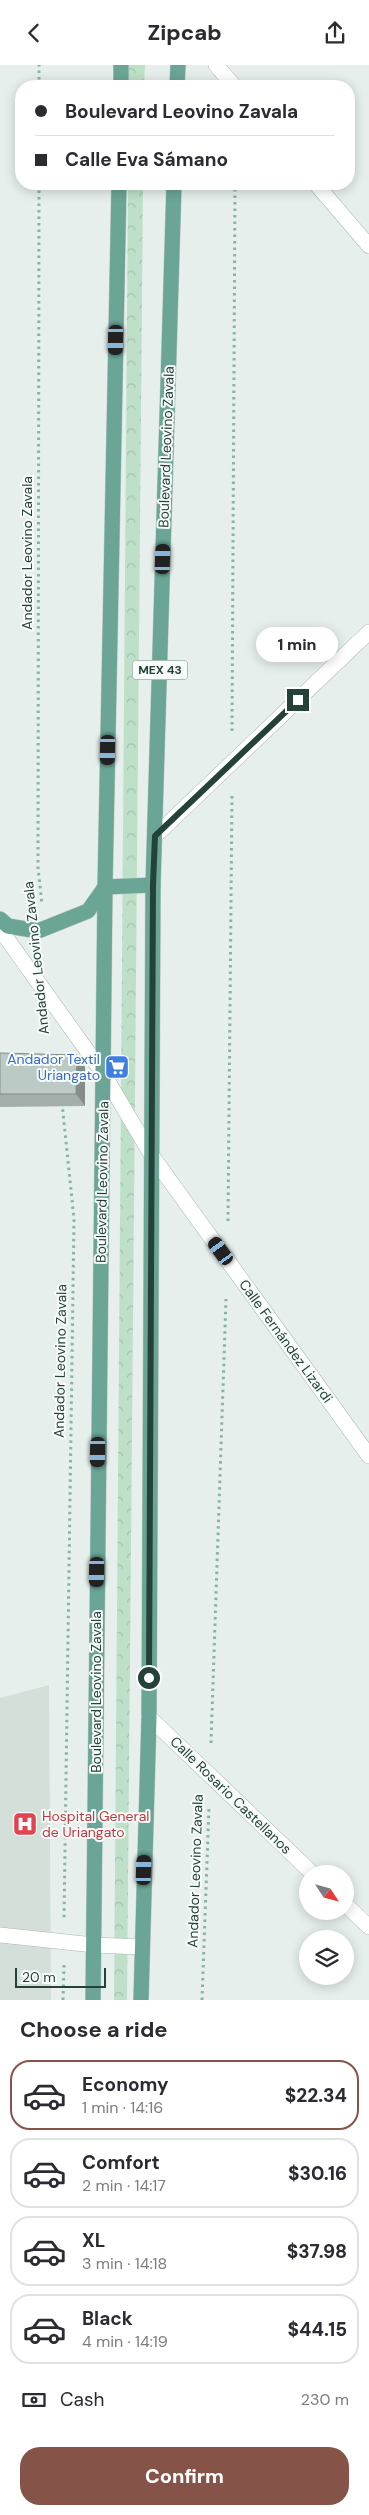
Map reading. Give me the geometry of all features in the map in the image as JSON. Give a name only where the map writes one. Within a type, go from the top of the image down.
[{"type":"main road","points":[[121,65],[121,80]]},
{"type":"main road","points":[[177,80],[178,65]]},
{"type":"main road","name":"Boulevard Leovino Zavala","points":[[93,2000],[105,887],[119,190]]},
{"type":"main road","name":"Boulevard Leovino Zavala","points":[[141,2000],[149,1717],[153,885],[174,190]]},
{"type":"main road","points":[[0,919],[8,925],[38,931],[88,911],[105,887],[153,885]]},
{"type":"street","points":[[216,65],[229,80]]},
{"type":"street","points":[[321,190],[369,246]]},
{"type":"street","points":[[155,836],[369,632]]},
{"type":"street","name":"Calle Fernández Lizardi","points":[[0,929],[103,1073],[152,1156],[369,1456]]},
{"type":"street","name":"Calle Rosario Castellanos","points":[[149,1717],[304,1865]]},
{"type":"street","points":[[354,1913],[369,1927]]},
{"type":"street","points":[[0,1935],[94,1945],[141,1947]]},
{"type":"path","points":[[39,65],[39,80]]},
{"type":"path","name":"Andador Leovino Zavala","points":[[39,190],[38,867],[42,906]]},
{"type":"path","points":[[232,739],[235,190]]},
{"type":"path","points":[[228,1225],[232,789]]},
{"type":"path","name":"Andador Leovino Zavala","points":[[62,1101],[74,1219],[64,1921]]},
{"type":"path","points":[[211,1751],[226,1294]]},
{"type":"path","name":"Andador Leovino Zavala","points":[[202,2000],[209,1801]]},
{"type":"path","points":[[63,2000],[64,1960]]},
{"type":"shaded area","name":"Hospital General de Uriangato","points":[[49,1685],[51,2000],[0,2000],[0,1698]]},
{"type":"green space","points":[[129,65],[145,65],[144,80],[129,80]]},
{"type":"green space","points":[[128,190],[143,190],[127,2000],[114,2000]]},
{"type":"building","points":[[0,1053],[77,1055],[76,1094],[0,1094]]},
{"type":"place","name":"Andador Textil Uriangato","points":[[117,1067]]},
{"type":"place","name":"Hospital General de Uriangato","points":[[25,1824]]},
{"type":"route","points":[[149,1678],[153,885],[155,836],[298,700]]}]
